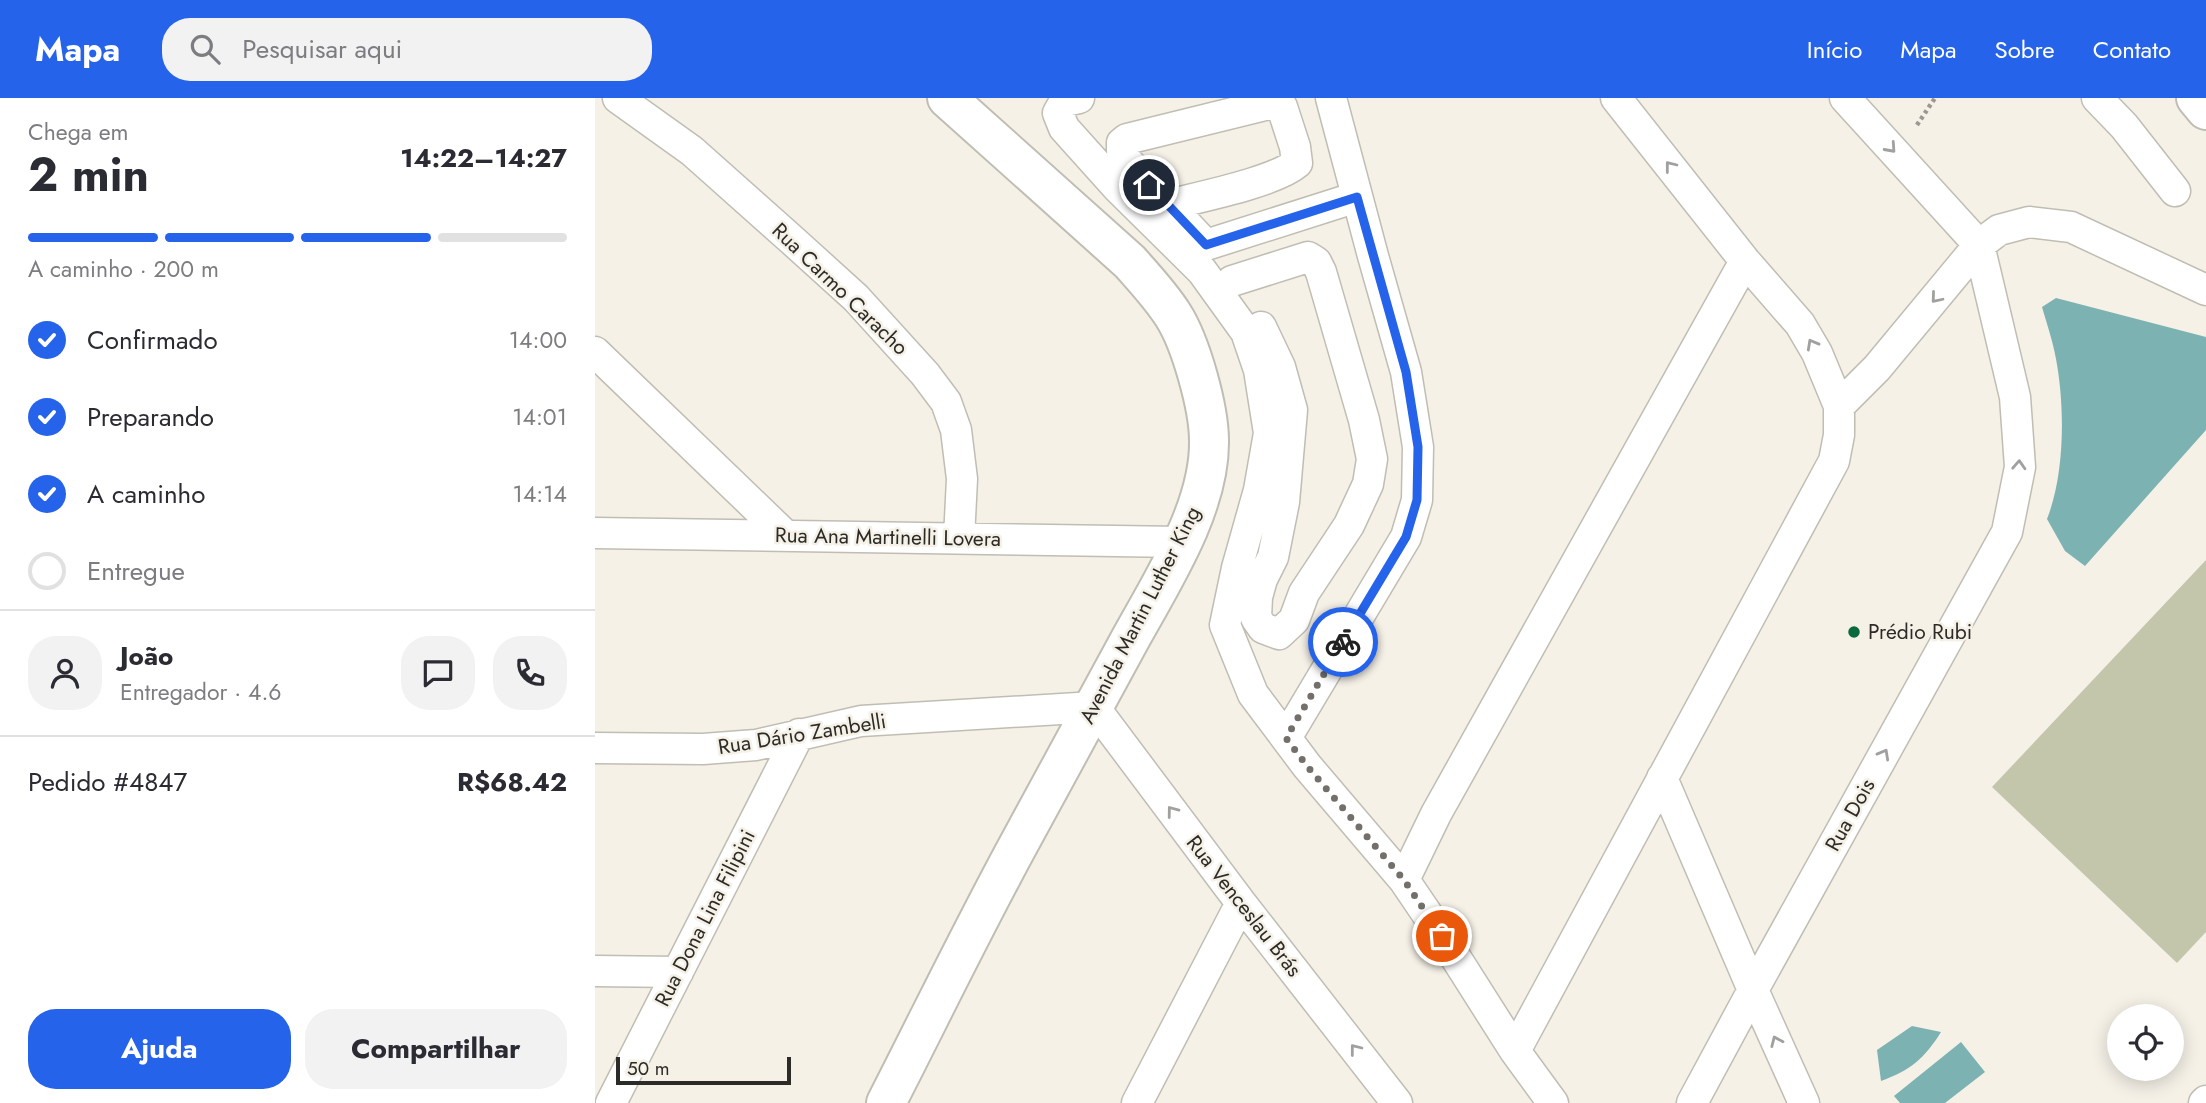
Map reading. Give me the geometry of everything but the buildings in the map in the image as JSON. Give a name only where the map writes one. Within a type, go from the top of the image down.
[{"type":"main road","name":"Avenida Martin Luther King","points":[[886,1103],[1005,870],[1174,559],[1199,501],[1206,472],[1209,440],[1197,377],[1174,316],[1130,262],[947,98]]},
{"type":"main road","points":[[2196,98],[2206,110]]},
{"type":"street","name":"Rua Carmo Caracho","points":[[618,98],[692,151],[792,240],[856,298],[925,374],[946,402],[956,430],[962,479],[959,538]]},
{"type":"street","points":[[1079,98],[1065,102],[1058,113],[1063,128],[1117,187],[1202,271],[1246,332],[1259,370],[1269,433],[1259,490],[1237,568],[1225,625],[1253,694],[1307,766],[1404,880],[1515,1051],[1553,1103]]},
{"type":"street","points":[[1286,738],[1406,537],[1417,500],[1418,447],[1406,372],[1331,98]]},
{"type":"street","points":[[1515,1051],[1834,461],[1839,435],[1839,406],[1817,353],[1800,324],[1745,261],[1616,98]]},
{"type":"street","points":[[1845,98],[1979,245]]},
{"type":"street","points":[[2097,98],[2124,126],[2175,191]]},
{"type":"street","points":[[1168,205],[1261,180],[1290,169],[1297,163],[1295,147],[1282,107],[1273,103],[1126,139],[1122,143],[1126,160],[1168,205],[1206,245],[1232,281],[1248,301],[1280,367],[1291,410],[1284,502],[1273,557],[1257,597],[1256,618],[1263,628],[1279,634],[1294,620],[1304,593],[1349,525],[1368,484],[1373,459],[1316,262],[1308,257],[1232,281]]},
{"type":"street","points":[[1206,245],[1357,197]]},
{"type":"street","points":[[1839,406],[1877,368],[1979,245],[1999,230],[2029,222],[2071,227],[2206,290]]},
{"type":"street","name":"Rua Dois","points":[[1692,1103],[2007,532],[2020,467],[2015,397],[1979,245]]},
{"type":"street","points":[[1404,880],[1436,814],[1745,261]]},
{"type":"street","points":[[595,352],[786,536]]},
{"type":"street","name":"Rua Ana Martinelli Lovera","points":[[595,533],[1181,542]]},
{"type":"street","name":"Rua Dário Zambelli","points":[[595,748],[703,749],[755,745],[861,721],[1094,707]]},
{"type":"street","name":"Rua Venceslau Brás","points":[[1094,707],[1390,1100]]},
{"type":"street","name":"Rua Dona Lina Filipini","points":[[611,1103],[799,734]]},
{"type":"street","points":[[1662,778],[1804,1103]]},
{"type":"street","points":[[1137,1103],[1241,903]]},
{"type":"street","points":[[595,971],[678,972]]},
{"type":"path","points":[[1917,125],[1935,98]]},
{"type":"green space","points":[[2206,560],[2206,932],[2177,963],[1992,787]]},
{"type":"water","points":[[2056,298],[2206,337],[2206,430],[2085,566],[2065,551],[2047,519],[2057,482],[2062,418],[2056,359],[2042,307]]},
{"type":"water","points":[[1912,1026],[1941,1032],[1916,1062],[1881,1081],[1877,1050]]},
{"type":"water","points":[[1961,1042],[1985,1072],[1945,1103],[1900,1103],[1894,1096]]},
{"type":"way so far","points":[[1343,642],[1286,738],[1404,880],[1442,936]]},
{"type":"place","name":"Prédio Rubi","points":[[1854,632]]},
{"type":"route","points":[[1149,185],[1206,245],[1357,197],[1406,372],[1418,447],[1417,500],[1406,537],[1343,642]]}]
